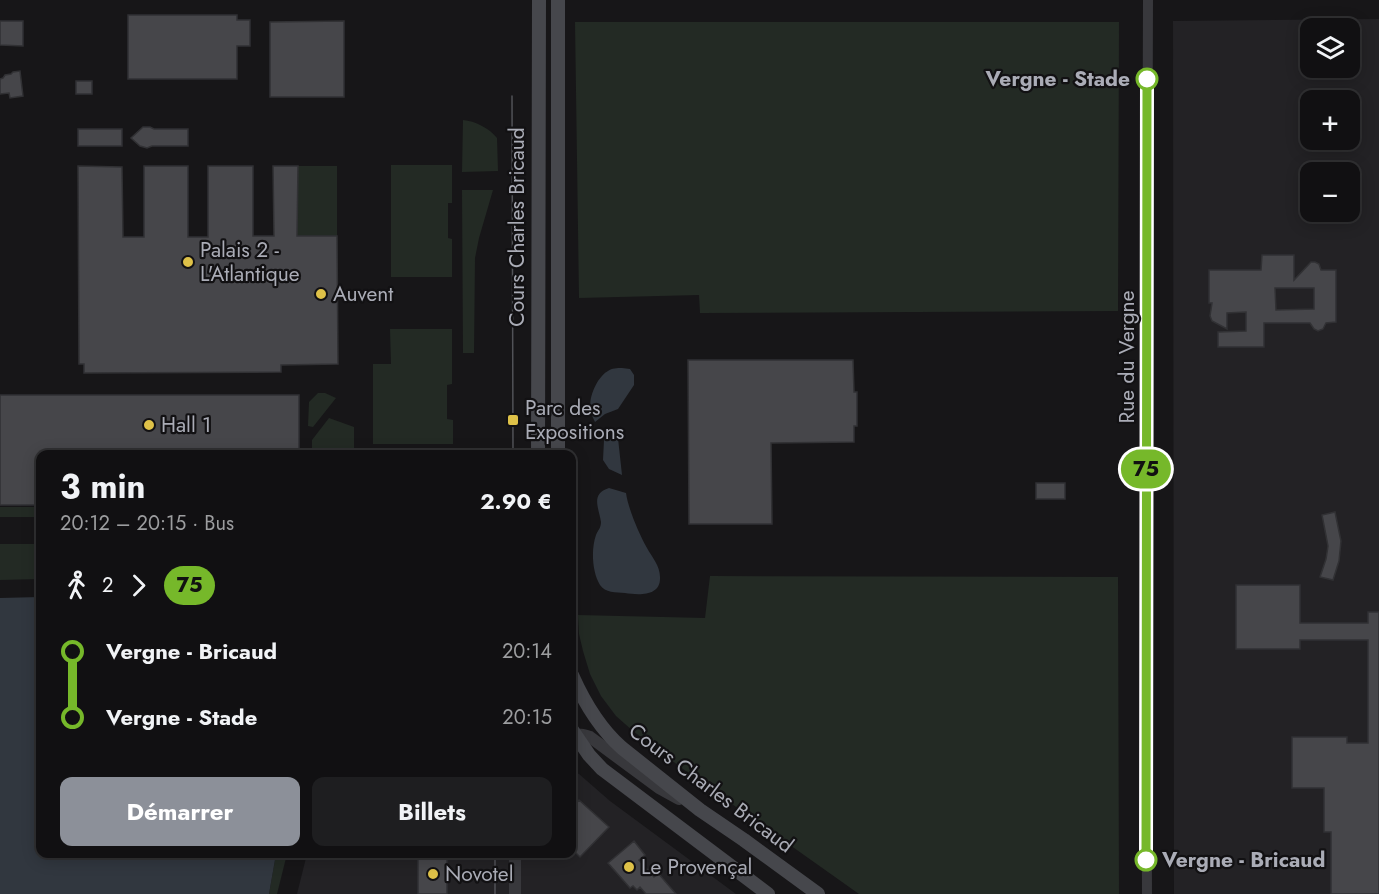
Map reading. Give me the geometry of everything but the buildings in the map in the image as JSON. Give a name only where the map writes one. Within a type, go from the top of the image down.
[{"type":"main road","name":"Cours Charles Bricaud","points":[[538,0],[538,450]]},
{"type":"main road","name":"Cours Charles Bricaud","points":[[558,0],[558,450]]},
{"type":"main road","name":"Cours Charles Bricaud","points":[[576,683],[593,715],[622,748],[700,810],[818,894]]},
{"type":"main road","points":[[577,738],[602,769],[768,894]]},
{"type":"street","name":"Rue du Vergne","points":[[1147,894],[1145,714],[1148,0]]},
{"type":"street","points":[[577,738],[603,729]]},
{"type":"street","points":[[577,738],[700,810]]},
{"type":"street","points":[[515,858],[515,894]]},
{"type":"shaded area","points":[[1360,19],[1379,19],[1379,894],[1174,894],[1173,21],[1300,20],[1300,78],[1360,78]]},
{"type":"shaded area","points":[[575,22],[1119,22],[1118,311],[700,313],[699,295],[579,298]]},
{"type":"shaded area","points":[[463,120],[482,126],[497,138],[498,171],[462,172]]},
{"type":"shaded area","points":[[391,165],[452,165],[452,203],[448,203],[448,238],[452,239],[452,277],[391,277]]},
{"type":"shaded area","points":[[298,166],[337,166],[337,236],[297,236]]},
{"type":"shaded area","points":[[462,190],[493,190],[475,258],[474,353],[463,353]]},
{"type":"shaded area","points":[[390,329],[452,329],[452,384],[447,385],[447,419],[453,420],[453,444],[373,444],[373,364],[391,364]]},
{"type":"shaded area","points":[[622,368],[630,369],[634,375],[634,385],[618,409],[605,414],[595,422],[590,406],[595,386],[607,372]]},
{"type":"shaded area","points":[[318,393],[325,393],[336,398],[313,427],[308,426],[309,402]]},
{"type":"shaded area","points":[[329,418],[354,427],[354,450],[312,450],[312,440]]},
{"type":"shaded area","points":[[617,429],[622,475],[609,469],[603,460],[606,434]]},
{"type":"shaded area","points":[[609,488],[626,493],[637,528],[660,573],[657,588],[648,593],[611,592],[602,588],[597,580],[593,554],[594,541],[601,522],[597,502],[599,494]]},
{"type":"shaded area","points":[[0,507],[36,507],[36,517],[0,517]]},
{"type":"shaded area","points":[[0,544],[36,544],[36,579],[0,580]]},
{"type":"shaded area","points":[[710,576],[1118,577],[1119,894],[859,894],[633,731],[616,716],[601,696],[590,674],[579,634],[578,615],[705,618]]},
{"type":"shaded area","points":[[36,597],[36,858],[275,858],[269,894],[0,894],[0,598]]},
{"type":"shaded area","points":[[576,773],[610,801],[736,894],[297,894],[306,858],[576,858]]},
{"type":"shaded area","points":[[275,858],[286,858],[277,894],[269,894]]},
{"type":"tram line","points":[[512,96],[513,450]]},
{"type":"tram line","points":[[495,858],[495,894]]},
{"type":"bus line","name":"75","points":[[1146,860],[1147,79]]},
{"type":"place","name":"Vergne - Stade","points":[[1147,79]]},
{"type":"place","name":"Palais 2 - L'Atlantique","points":[[188,262]]},
{"type":"place","name":"Auvent","points":[[321,294]]},
{"type":"place","name":"Parc des Expositions","points":[[513,420]]},
{"type":"place","name":"Hall 1","points":[[149,425]]},
{"type":"place","name":"Vergne - Bricaud","points":[[1146,860]]},
{"type":"place","name":"Le Provençal","points":[[629,867]]},
{"type":"place","name":"Novotel","points":[[433,874]]}]
